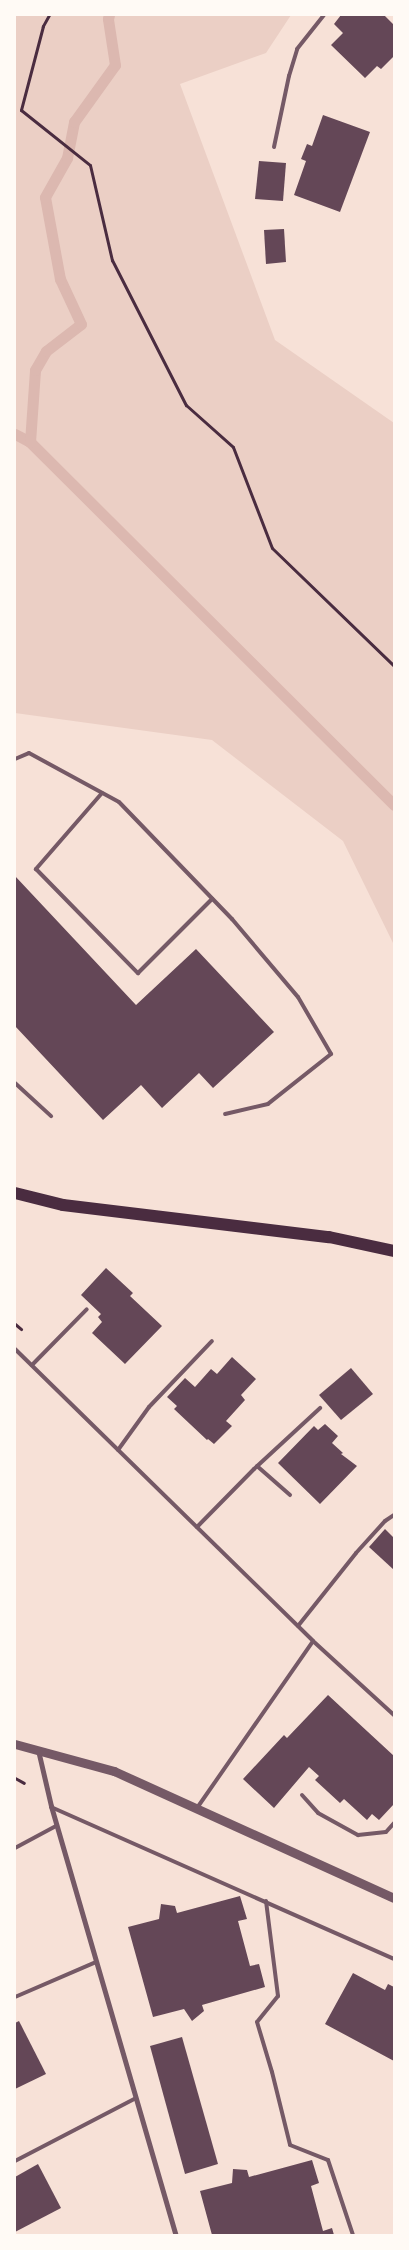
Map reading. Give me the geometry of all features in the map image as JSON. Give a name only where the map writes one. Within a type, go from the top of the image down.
[{"type":"main road","points":[[15,1193],[63,1205],[329,1237],[394,1251]]},
{"type":"street","points":[[15,1744],[114,1771],[394,1898]]},
{"type":"street","points":[[38,1749],[56,1826],[176,2235]]},
{"type":"lane","points":[[274,147],[289,76],[297,49],[324,15]]},
{"type":"lane","points":[[15,760],[29,752],[119,802],[212,899],[298,997],[332,1054],[268,1104],[225,1114]]},
{"type":"lane","points":[[102,793],[36,869],[138,973],[212,899]]},
{"type":"lane","points":[[15,1083],[51,1116]]},
{"type":"lane","points":[[32,1365],[87,1309]]},
{"type":"lane","points":[[118,1450],[149,1407],[212,1341]]},
{"type":"lane","points":[[15,1349],[313,1641],[394,1715]]},
{"type":"lane","points":[[197,1527],[257,1466],[320,1408]]},
{"type":"lane","points":[[257,1466],[290,1495]]},
{"type":"lane","points":[[298,1626],[356,1553],[385,1521],[394,1515]]},
{"type":"lane","points":[[198,1808],[313,1641]]},
{"type":"lane","points":[[302,1795],[318,1813],[358,1835],[386,1832],[394,1823]]},
{"type":"lane","points":[[51,1806],[394,1959]]},
{"type":"lane","points":[[15,1848],[56,1826]]},
{"type":"lane","points":[[266,1901],[278,1996],[257,2022],[272,2072],[290,2145],[328,2160],[353,2235]]},
{"type":"lane","points":[[15,1997],[96,1962]]},
{"type":"lane","points":[[15,2161],[136,2098]]},
{"type":"path","points":[[49,15],[43,26],[21,110],[90,165],[112,260],[186,405],[233,447],[272,548],[394,666]]},
{"type":"shaded area","points":[[15,15],[291,15],[266,53],[180,84],[275,340],[394,423],[394,945],[343,841],[212,740],[15,713]]},
{"type":"building","points":[[341,15],[384,15],[394,25],[394,56],[381,69],[377,66],[365,78],[331,45],[343,33],[334,24]]},
{"type":"building","points":[[323,115],[370,132],[340,212],[294,195],[306,161],[301,159],[307,144],[312,146]]},
{"type":"building","points":[[259,161],[286,163],[283,201],[255,199]]},
{"type":"building","points":[[284,229],[286,262],[266,264],[264,230]]},
{"type":"building","points":[[15,876],[136,1005],[196,949],[274,1032],[213,1088],[199,1073],[162,1108],[141,1085],[103,1120],[15,1026]]},
{"type":"building","points":[[106,1268],[133,1293],[130,1296],[162,1326],[125,1364],[92,1333],[102,1322],[98,1317],[101,1314],[81,1295]]},
{"type":"building","points":[[232,1357],[256,1379],[241,1395],[245,1400],[226,1421],[232,1426],[214,1444],[207,1440],[174,1409],[177,1406],[167,1397],[185,1378],[195,1387],[211,1369],[217,1374]]},
{"type":"building","points":[[351,1368],[373,1394],[341,1420],[319,1395]]},
{"type":"building","points":[[325,1424],[338,1436],[332,1443],[343,1453],[341,1454],[357,1466],[320,1504],[278,1463],[314,1426],[318,1430]]},
{"type":"building","points":[[385,1529],[394,1538],[394,1570],[369,1547]]},
{"type":"building","points":[[328,1695],[394,1756],[394,1804],[379,1820],[372,1814],[367,1820],[344,1799],[340,1803],[315,1780],[319,1776],[309,1767],[274,1808],[243,1779],[284,1735],[287,1738]]},
{"type":"building","points":[[240,1896],[247,1919],[238,1921],[250,1966],[259,1964],[265,1987],[202,2005],[204,2011],[192,2021],[184,2009],[153,2017],[128,1927],[159,1919],[161,1904],[175,1906],[177,1913]]},
{"type":"building","points":[[353,1973],[385,1990],[388,1984],[394,1987],[394,2061],[325,2024]]},
{"type":"building","points":[[19,2021],[46,2074],[15,2089],[15,2023]]},
{"type":"building","points":[[182,2037],[218,2164],[185,2174],[150,2046]]},
{"type":"building","points":[[312,2160],[319,2183],[311,2186],[323,2231],[332,2228],[334,2235],[212,2235],[200,2191],[232,2183],[233,2169],[247,2170],[249,2177]]},
{"type":"building","points":[[38,2164],[61,2208],[15,2232],[15,2177]]},
{"type":"waterway","points":[[30,442],[35,370],[46,351],[81,324],[60,279],[45,197],[67,158],[74,122],[115,65],[109,15]]},
{"type":"waterway","points":[[15,434],[30,442],[394,805]]}]
